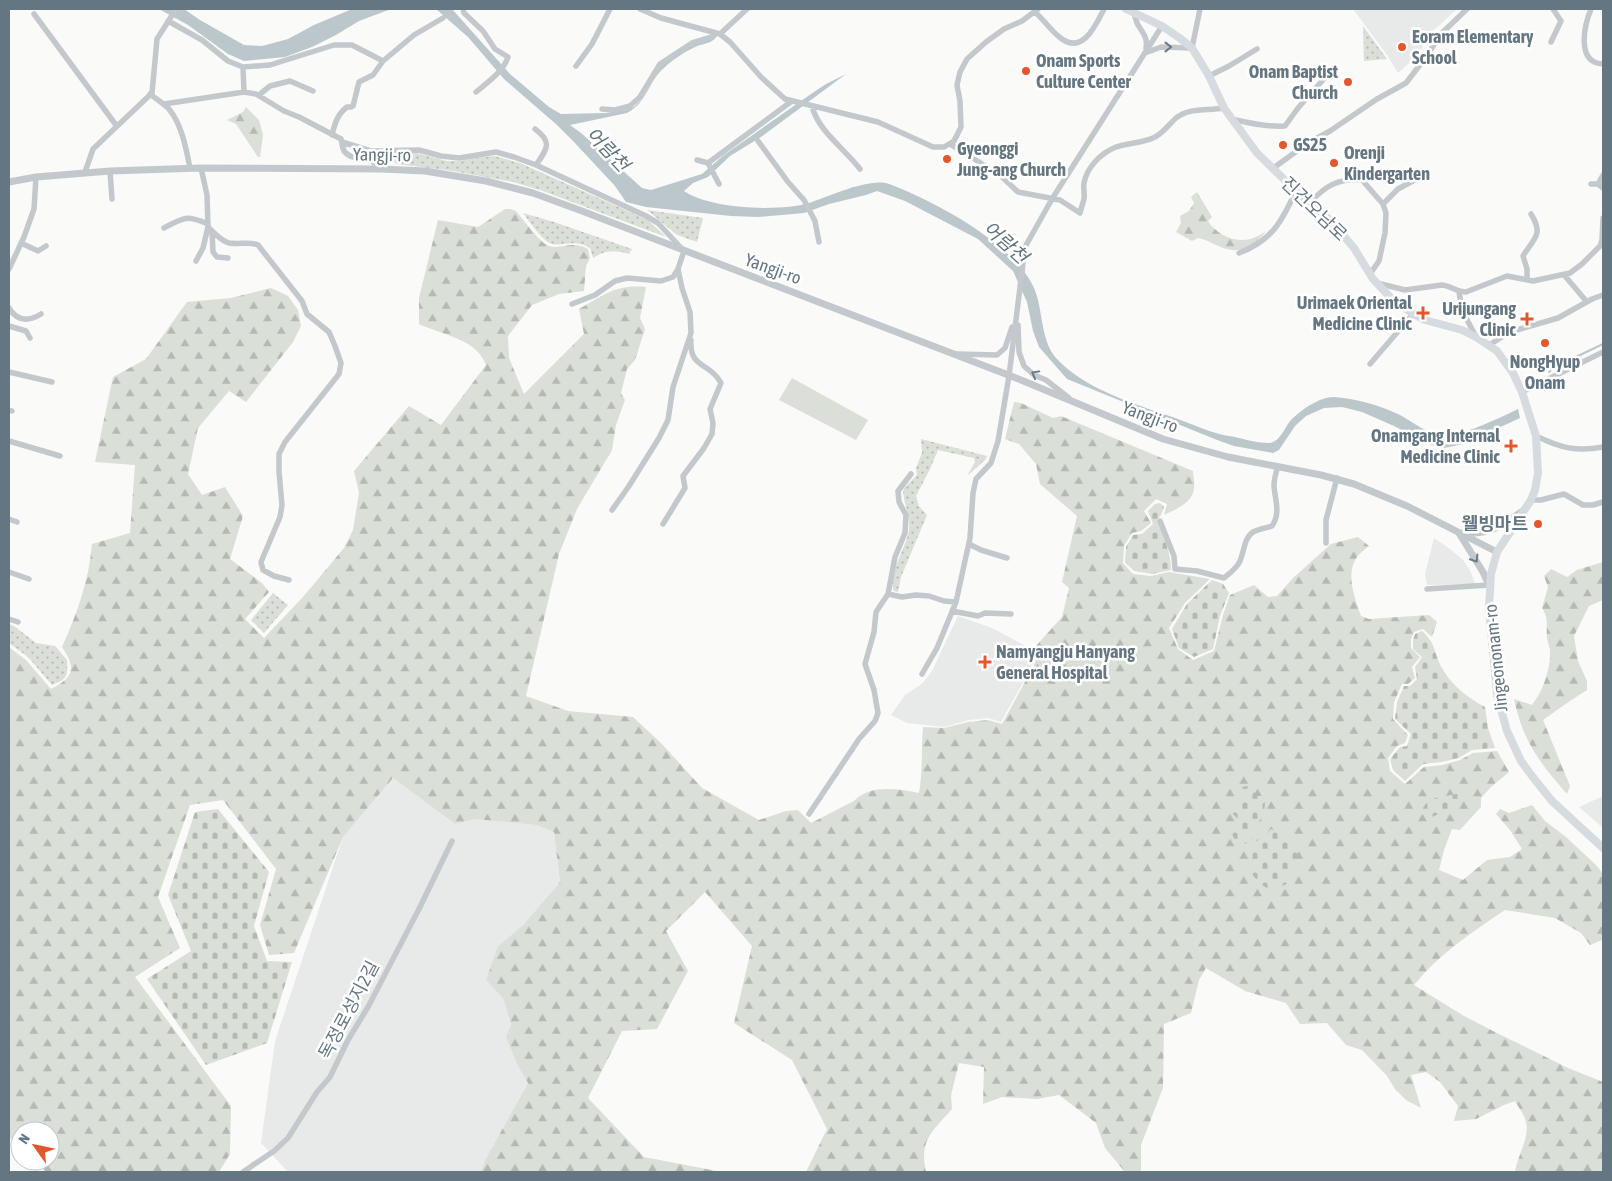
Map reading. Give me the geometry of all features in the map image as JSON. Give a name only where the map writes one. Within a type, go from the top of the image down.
[{"type":"main road","name":"진건오남로","points":[[1130,11],[1162,26],[1192,48],[1224,108],[1257,153],[1330,221],[1354,248],[1370,274],[1391,298],[1425,320],[1462,330],[1476,337],[1496,351],[1508,365],[1522,392],[1536,436],[1538,473],[1535,490],[1530,500],[1496,552]]},
{"type":"main road","name":"Jingeononam-ro","points":[[1496,552],[1489,585],[1489,608],[1497,695],[1507,731],[1521,761],[1552,801],[1603,848]]},
{"type":"street","points":[[85,172],[93,148],[152,93],[156,40],[176,9]]},
{"type":"street","points":[[463,9],[464,13],[483,32],[495,49],[508,57],[507,62],[496,76],[476,92]]},
{"type":"street","points":[[576,66],[592,44],[610,9]]},
{"type":"street","points":[[640,9],[661,18],[718,34],[730,42],[784,99],[878,122],[933,147],[944,147],[954,141],[961,127],[958,85],[960,72],[967,59],[986,42],[1004,29],[1022,21],[1036,10],[1056,35],[1062,40],[1072,43],[1088,38],[1104,9]]},
{"type":"street","points":[[602,109],[615,110],[630,106],[640,97],[660,64],[692,43],[718,34],[747,9]]},
{"type":"street","points":[[1145,53],[1161,47],[1192,48],[1200,9]]},
{"type":"street","points":[[1272,169],[1308,143],[1406,83],[1442,33],[1467,9]]},
{"type":"street","points":[[1551,42],[1561,21],[1553,9]]},
{"type":"street","points":[[1591,9],[1586,20],[1586,52],[1588,58],[1593,62],[1603,64]]},
{"type":"street","points":[[1130,11],[1146,36],[1145,53]]},
{"type":"street","points":[[34,14],[116,126]]},
{"type":"street","points":[[332,134],[336,119],[340,113],[347,107],[353,106],[359,82],[373,75],[383,62],[414,36],[443,18]]},
{"type":"street","points":[[168,21],[202,40],[228,61],[243,67],[270,64],[334,45],[352,45],[383,62]]},
{"type":"street","points":[[922,674],[937,648],[956,602],[969,544],[976,480],[991,463],[998,441],[1025,248],[1052,198],[1162,26]]},
{"type":"street","points":[[1208,76],[1257,49]]},
{"type":"street","points":[[243,67],[244,92]]},
{"type":"street","points":[[1232,118],[1258,125],[1285,126],[1298,108],[1331,71]]},
{"type":"street","points":[[259,95],[270,86],[290,81],[313,91]]},
{"type":"street","points":[[164,104],[244,92],[259,95],[284,111],[341,139],[346,153],[352,157],[374,161],[381,169]]},
{"type":"street","points":[[150,94],[171,111],[184,138],[190,168]]},
{"type":"street","points":[[708,163],[792,101]]},
{"type":"street","points":[[810,105],[821,125],[860,169]]},
{"type":"street","points":[[950,144],[1000,175],[1018,192],[1060,200],[1080,213],[1084,199],[1084,183],[1090,167],[1101,156],[1115,147],[1153,139],[1163,132],[1175,119],[1188,112],[1224,108]]},
{"type":"street","points":[[535,129],[547,140],[547,146],[536,165]]},
{"type":"street","points":[[758,141],[788,182],[804,200],[812,216],[819,242]]},
{"type":"street","points":[[342,142],[371,151],[409,149],[459,158],[496,152],[536,165],[646,216],[658,223],[684,251],[673,278],[661,280],[627,278],[615,281],[595,295],[572,304]]},
{"type":"street","points":[[697,160],[708,163],[719,184]]},
{"type":"street","name":"Yangji-ro","points":[[9,182],[36,177],[110,170],[190,168],[381,169],[452,174],[486,181],[533,193],[953,354],[1163,439],[1228,457],[1336,478],[1354,484],[1406,506],[1496,552]]},
{"type":"street","points":[[201,168],[207,195],[213,252],[217,257],[228,258]]},
{"type":"street","points":[[110,170],[112,199]]},
{"type":"street","points":[[1591,184],[1601,186],[1603,175]]},
{"type":"street","points":[[1383,204],[1398,189],[1422,176]]},
{"type":"street","points":[[9,269],[34,209],[36,177]]},
{"type":"street","points":[[1309,203],[1323,188],[1349,179],[1362,180],[1383,204],[1386,213],[1385,232],[1379,261],[1370,274]]},
{"type":"street","points":[[1239,253],[1260,243],[1271,233],[1286,213],[1296,191]]},
{"type":"street","points":[[1527,280],[1527,268],[1523,256],[1537,234],[1538,224],[1531,214]]},
{"type":"street","points":[[164,228],[182,218],[193,218],[210,228],[228,243],[252,242],[258,245],[302,300],[307,314],[329,332],[336,346],[341,363],[339,374],[285,442],[279,454],[282,505],[280,517],[261,562],[264,570],[274,576],[290,580]]},
{"type":"street","points":[[1377,283],[1405,290],[1447,285],[1460,292],[1473,290],[1507,276],[1527,280],[1540,280],[1565,276],[1578,268],[1600,246],[1603,218]]},
{"type":"street","points":[[196,261],[210,228]]},
{"type":"street","points":[[21,243],[38,251],[46,246]]},
{"type":"street","points":[[663,524],[685,488],[683,476],[712,434],[713,423],[710,409],[721,383],[717,375],[694,360],[690,351],[690,312],[678,269]]},
{"type":"street","points":[[1565,276],[1587,302]]},
{"type":"street","points":[[1460,292],[1462,310],[1476,337]]},
{"type":"street","points":[[1489,345],[1510,332],[1558,318],[1603,295]]},
{"type":"street","points":[[9,308],[12,314],[20,320],[33,319],[41,314]]},
{"type":"street","points":[[953,354],[994,356],[1001,353],[1008,342],[1017,310]]},
{"type":"street","points":[[1017,310],[1019,352],[1024,366],[1034,375],[1046,380],[1075,402]]},
{"type":"street","points":[[1370,364],[1413,314]]},
{"type":"street","points":[[9,326],[26,331],[30,338]]},
{"type":"street","points":[[612,510],[659,438],[668,420],[673,386],[691,333]]},
{"type":"street","points":[[1522,392],[1603,352]]},
{"type":"street","points":[[9,372],[52,382]]},
{"type":"street","points":[[1536,436],[1554,445],[1584,451],[1603,447]]},
{"type":"street","points":[[9,441],[60,456]]},
{"type":"street","points":[[1160,521],[1171,547],[1175,568],[1224,578],[1240,563],[1247,539],[1251,534],[1272,526],[1276,521],[1278,504],[1274,485],[1278,466]]},
{"type":"street","points":[[809,814],[878,713],[874,690],[865,664],[874,632],[876,612],[888,594],[895,556],[902,541],[906,524],[906,516],[899,502],[898,491],[911,474]]},
{"type":"street","points":[[1326,543],[1326,520],[1336,478]]},
{"type":"street","points":[[1530,500],[1541,500],[1564,494],[1583,504],[1593,505],[1603,502]]},
{"type":"street","points":[[1458,533],[1476,534],[1493,530],[1525,509]]},
{"type":"street","points":[[9,519],[17,522]]},
{"type":"street","points":[[1427,589],[1489,585],[1483,572],[1458,533]]},
{"type":"street","points":[[969,544],[1007,558]]},
{"type":"street","points":[[9,572],[29,579]]},
{"type":"street","points":[[888,594],[902,597],[929,596],[944,601],[956,602]]},
{"type":"street","points":[[952,611],[978,616],[986,613],[1011,614]]},
{"type":"street","points":[[9,619],[18,622]]},
{"type":"street","name":"독정로성지2길","points":[[243,1172],[274,1151],[288,1138],[317,1092],[330,1077],[416,915],[452,841]]},
{"type":"shaded area","points":[[159,9],[184,9],[244,45],[262,46],[288,39],[314,25],[352,9],[391,9],[359,21],[312,47],[285,57],[244,61],[228,54],[188,25]]},
{"type":"shaded area","points":[[436,9],[452,9],[510,74],[549,107],[561,114],[606,113],[634,107],[642,99],[661,66],[687,47],[717,36],[712,41],[696,46],[674,59],[654,79],[644,97],[639,103],[627,113],[570,125],[642,188],[651,190],[702,174],[724,155],[811,94],[846,74],[761,137],[730,156],[708,177],[693,183],[684,191],[710,202],[763,208],[796,206],[860,185],[881,183],[889,184],[927,200],[989,238],[1022,268],[1036,293],[1044,332],[1056,358],[1082,379],[1129,402],[1219,434],[1264,443],[1276,441],[1291,420],[1305,408],[1322,399],[1334,397],[1376,406],[1400,415],[1426,430],[1444,435],[1470,430],[1518,409],[1520,418],[1464,444],[1444,448],[1428,444],[1362,412],[1342,407],[1324,408],[1306,416],[1295,426],[1279,450],[1273,453],[1234,446],[1217,440],[1067,379],[1039,347],[1033,331],[1027,302],[1013,271],[978,239],[905,201],[877,191],[804,213],[758,217],[646,207],[626,202],[615,186],[574,142],[504,79],[468,37]]},
{"type":"shaded area","name":"Eoram Elementary School","points":[[1353,9],[1457,9],[1434,30],[1416,57],[1398,73]]},
{"type":"shaded area","points":[[1434,538],[1463,560],[1470,570],[1475,584],[1427,585],[1425,574]]},
{"type":"shaded area","name":"Namyangju Hanyang General Hospital","points":[[958,616],[992,628],[1037,652],[1026,677],[1001,722],[988,718],[969,720],[944,727],[907,723],[891,715],[905,695],[922,684],[932,671]]},
{"type":"shaded area","points":[[393,778],[455,824],[475,819],[536,825],[554,832],[560,882],[523,925],[498,946],[503,998],[511,1025],[518,1066],[528,1083],[485,1160],[481,1172],[288,1172],[261,1143],[275,1041],[343,837]]},
{"type":"shaded area","points":[[1603,796],[1603,828],[1579,807]]},
{"type":"green space","points":[[1363,26],[1387,59],[1364,61]]},
{"type":"green space","points":[[246,107],[259,120],[263,135],[260,157],[258,157],[236,124],[227,120],[243,112]]},
{"type":"green space","points":[[417,153],[447,161],[495,156],[520,163],[648,220],[666,237],[540,190],[513,182],[453,171],[397,164],[385,156]]},
{"type":"green space","points":[[1197,192],[1212,217],[1208,221],[1221,234],[1232,239],[1245,240],[1266,231],[1251,245],[1237,250],[1223,248],[1198,238],[1192,241],[1176,232],[1181,223],[1180,216],[1189,211],[1194,203],[1191,197]]},
{"type":"green space","points":[[505,209],[510,209],[516,211],[537,236],[549,246],[577,245],[588,249],[590,258],[586,266],[584,291],[559,294],[532,305],[508,336],[509,358],[524,394],[584,334],[579,309],[603,295],[618,289],[646,287],[640,318],[645,329],[635,360],[627,369],[621,393],[625,400],[616,425],[612,450],[577,509],[559,554],[526,696],[568,711],[633,717],[661,743],[702,788],[759,820],[786,811],[798,810],[811,823],[868,792],[894,789],[919,793],[923,727],[944,728],[968,722],[988,720],[1002,724],[1040,651],[1035,647],[1062,617],[1069,588],[1062,582],[1077,516],[1040,484],[1036,464],[1019,444],[1005,439],[1014,402],[1021,403],[1053,418],[1061,416],[1193,471],[1194,488],[1191,498],[1187,502],[1164,515],[1167,504],[1156,499],[1144,511],[1151,523],[1141,531],[1132,533],[1124,546],[1123,563],[1133,574],[1151,576],[1169,572],[1210,579],[1185,603],[1169,628],[1178,649],[1193,660],[1214,651],[1230,595],[1254,585],[1268,597],[1277,596],[1293,578],[1331,544],[1358,537],[1369,546],[1357,557],[1353,564],[1351,579],[1361,616],[1369,619],[1429,615],[1437,622],[1432,637],[1423,629],[1414,632],[1411,639],[1411,648],[1420,657],[1412,667],[1415,678],[1408,684],[1402,684],[1394,702],[1393,719],[1408,735],[1405,743],[1397,746],[1388,758],[1390,771],[1405,784],[1424,767],[1460,760],[1473,753],[1497,751],[1509,772],[1481,798],[1481,807],[1460,830],[1452,829],[1439,870],[1463,880],[1487,860],[1510,857],[1522,849],[1510,830],[1496,814],[1500,809],[1509,813],[1532,805],[1545,821],[1566,837],[1603,874],[1603,941],[1590,945],[1581,933],[1555,918],[1505,910],[1445,953],[1414,985],[1464,1016],[1493,1031],[1568,1068],[1603,1082],[1603,1172],[1515,1172],[1527,1128],[1524,1117],[1515,1101],[1476,1119],[1454,1121],[1458,1106],[1440,1082],[1426,1072],[1411,1075],[1421,1108],[1406,1100],[1395,1089],[1387,1076],[1362,1050],[1346,1045],[1327,1023],[1300,1024],[1286,1003],[1245,991],[1206,968],[1199,980],[1191,1013],[1164,1024],[1163,1088],[1141,1145],[1141,1171],[1143,1172],[1125,1172],[1105,1148],[1096,1123],[1059,1095],[1037,1099],[1002,1097],[983,1104],[984,1067],[959,1063],[951,1095],[952,1109],[933,1131],[926,1144],[924,1161],[926,1172],[806,1172],[827,1129],[792,1060],[734,1023],[752,946],[705,892],[666,931],[688,971],[657,1029],[622,1031],[588,1098],[644,1157],[722,1172],[481,1172],[485,1160],[528,1083],[518,1066],[506,1037],[511,1025],[503,998],[486,980],[498,946],[523,925],[560,882],[554,832],[536,825],[475,819],[455,824],[393,778],[343,837],[294,953],[269,955],[260,925],[276,869],[223,800],[190,805],[158,897],[180,948],[135,977],[231,1106],[230,1154],[219,1172],[46,1172],[60,1171],[60,1121],[10,1121],[9,1137],[9,647],[26,660],[51,689],[64,681],[68,677],[71,667],[70,661],[62,647],[82,597],[92,544],[130,533],[135,465],[95,462],[113,377],[146,359],[187,302],[231,298],[271,288],[288,296],[298,310],[301,326],[293,342],[246,402],[229,391],[198,428],[188,474],[202,495],[225,487],[243,516],[230,559],[262,583],[269,592],[245,619],[264,638],[303,597],[344,548],[353,530],[359,493],[354,471],[409,406],[441,425],[486,365],[472,346],[419,324],[419,298],[438,220],[478,227]]},
{"type":"green space","points":[[647,210],[703,218],[697,242],[677,235]]},
{"type":"green space","points":[[523,213],[632,249],[629,254],[620,252],[602,253],[593,258],[590,248],[584,245],[550,243],[543,238]]},
{"type":"green space","points":[[792,378],[868,420],[856,440],[779,400]]},
{"type":"green space","points":[[921,439],[987,456],[967,476],[975,462],[974,458],[938,450],[916,496],[919,506],[927,515],[901,577],[898,592],[894,591],[893,579],[909,532],[908,515],[903,492],[904,488],[917,475],[916,468],[922,453]]},
{"type":"green space","points":[[1160,503],[1164,507],[1157,520],[1165,539],[1171,570],[1152,574],[1134,571],[1125,562],[1126,547],[1133,535],[1142,534],[1153,524],[1148,511],[1155,504]]},
{"type":"green space","points":[[1603,562],[1603,600],[1589,606],[1574,636],[1578,661],[1587,681],[1587,690],[1543,720],[1570,786],[1567,794],[1548,772],[1533,750],[1522,727],[1514,699],[1532,705],[1543,687],[1548,672],[1550,650],[1546,619],[1542,608],[1548,587],[1544,576],[1551,569],[1567,577],[1577,570]]},
{"type":"green space","points":[[1212,580],[1223,584],[1229,593],[1220,616],[1213,649],[1194,657],[1179,648],[1172,629],[1187,604]]},
{"type":"green space","points":[[273,593],[288,605],[264,633],[251,620]]},
{"type":"green space","points":[[9,624],[36,643],[55,646],[67,660],[66,677],[52,685],[28,657],[9,643]]},
{"type":"green space","points":[[1422,631],[1430,640],[1439,663],[1450,680],[1466,695],[1485,707],[1488,728],[1495,748],[1472,750],[1459,758],[1423,764],[1405,781],[1393,770],[1390,759],[1400,747],[1407,746],[1411,734],[1395,719],[1397,702],[1404,686],[1410,686],[1417,679],[1415,667],[1422,657],[1413,649],[1413,640],[1415,634]]},
{"type":"green space","points":[[1248,786],[1255,792],[1256,796],[1261,796],[1265,801],[1262,816],[1252,827],[1251,835],[1255,842],[1264,837],[1271,829],[1292,839],[1299,848],[1288,883],[1273,891],[1260,884],[1248,869],[1252,851],[1248,844],[1236,841],[1230,832],[1237,818],[1231,812],[1242,787]]},
{"type":"green space","points":[[1457,794],[1462,796],[1453,808],[1429,819],[1421,813],[1423,807],[1430,800]]},
{"type":"green space","points":[[218,809],[269,872],[254,926],[267,961],[292,962],[267,1043],[206,1065],[147,979],[191,951],[168,895],[195,812]]},
{"type":"waterway","name":"어람천","points":[[1549,372],[1555,367],[1603,344]]},
{"type":"place","name":"Eoram Elementary School","points":[[1402,47]]},
{"type":"place","name":"Onam Sports Culture Center","points":[[1026,71]]},
{"type":"place","name":"Onam Baptist Church","points":[[1348,82]]},
{"type":"place","name":"GS25","points":[[1283,145]]},
{"type":"place","name":"Gyeonggi Jung-ang Church","points":[[947,159]]},
{"type":"place","name":"Orenji Kindergarten","points":[[1334,163]]},
{"type":"place","name":"Urimaek Oriental Medicine Clinic","points":[[1423,313]]},
{"type":"place","name":"Urijungang Clinic","points":[[1527,319]]},
{"type":"place","name":"NongHyup Onam","points":[[1545,343]]},
{"type":"place","name":"Onamgang Internal Medicine Clinic","points":[[1511,446]]},
{"type":"place","name":"웰빙마트","points":[[1538,524]]},
{"type":"place","name":"Namyangju Hanyang General Hospital","points":[[985,662]]}]
